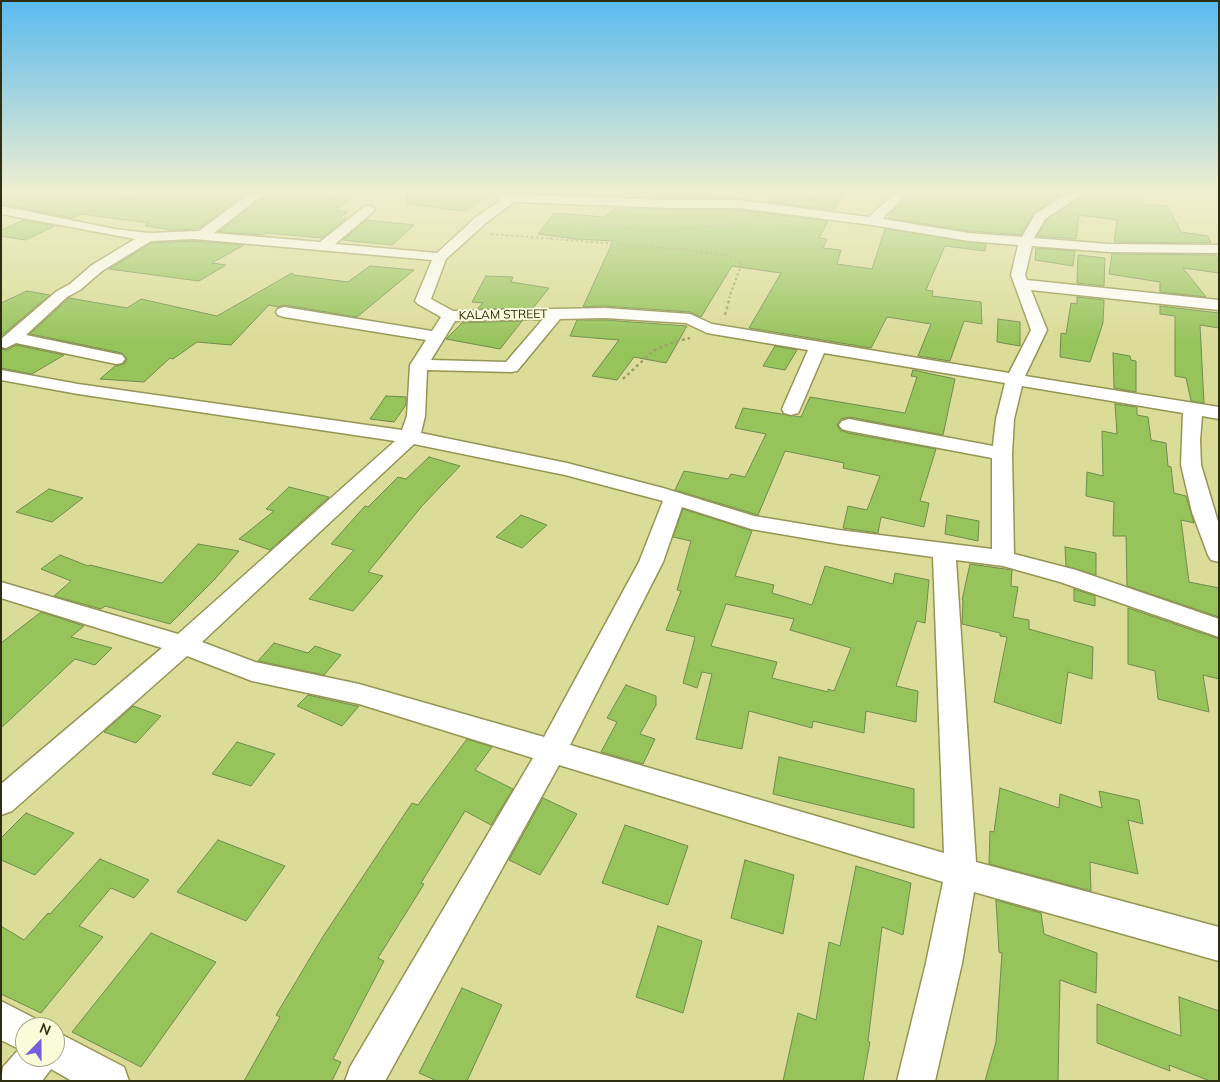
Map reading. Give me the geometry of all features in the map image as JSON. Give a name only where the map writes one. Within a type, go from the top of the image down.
[{"type":"street","points":[[7,342],[62,294],[75,287],[97,268],[139,242]]},
{"type":"street","points":[[281,242],[440,257]]},
{"type":"street","points":[[324,246],[328,242]]},
{"type":"street","points":[[1,802],[183,645],[410,437],[416,416],[419,365],[450,316],[423,301],[440,257],[456,242]]},
{"type":"street","points":[[1004,558],[1002,454],[1005,419],[1015,379],[1039,330],[1018,275],[1026,242]]},
{"type":"street","points":[[1033,242],[1108,248],[1219,249]]},
{"type":"street","points":[[1021,284],[1219,305]]},
{"type":"street","points":[[284,312],[436,338]]},
{"type":"street","name":"KALAM STREET","points":[[450,316],[605,313],[690,319],[716,330],[1219,414]]},
{"type":"street","points":[[419,365],[512,367],[556,314]]},
{"type":"street","points":[[7,342],[116,359]]},
{"type":"street","points":[[791,410],[818,347]]},
{"type":"street","points":[[1,375],[78,390],[410,437],[567,469],[675,498],[751,522],[839,537],[1004,558],[1068,576],[1219,628]]},
{"type":"street","points":[[1191,408],[1193,417],[1190,440],[1190,465],[1203,512],[1219,555]]},
{"type":"street","points":[[849,425],[1002,454]]},
{"type":"street","points":[[364,1081],[535,783],[651,562],[675,498]]},
{"type":"street","points":[[916,1081],[944,963],[961,873],[944,551]]},
{"type":"street","points":[[1,590],[183,645],[252,671],[360,694],[961,873],[1219,944]]},
{"type":"street","points":[[1,1019],[15,1027]]},
{"type":"street","points":[[65,1056],[110,1081]]},
{"type":"street","points":[[17,1081],[29,1067]]},
{"type":"path","points":[[600,242],[680,248],[725,255],[735,258],[742,263],[732,287],[725,314],[716,330],[674,342],[653,352],[623,379]]},
{"type":"building","points":[[213,242],[244,245],[212,263],[226,265],[199,281],[109,269],[152,243]]},
{"type":"building","points":[[367,242],[395,242],[392,245]]},
{"type":"building","points":[[612,242],[825,242],[823,248],[841,250],[837,264],[872,269],[881,242],[986,244],[985,251],[945,246],[926,290],[933,291],[932,296],[981,302],[982,324],[964,321],[950,361],[918,356],[931,324],[887,317],[871,348],[749,328],[781,273],[732,266],[701,317],[690,312],[605,306],[583,307]]},
{"type":"building","points":[[1036,248],[1075,251],[1073,266],[1035,260]]},
{"type":"building","points":[[1112,254],[1216,255],[1219,263],[1219,273],[1183,268],[1206,297],[1160,292],[1160,282],[1109,274]]},
{"type":"building","points":[[1078,255],[1105,258],[1104,286],[1077,283]]},
{"type":"building","points":[[370,266],[414,270],[357,317],[284,305],[278,307],[269,305],[231,345],[197,342],[173,359],[170,358],[144,382],[100,379],[115,366],[124,364],[127,359],[122,353],[30,334],[69,298],[127,308],[141,299],[217,316],[292,273],[294,275],[348,282]]},
{"type":"building","points":[[486,276],[513,277],[511,282],[549,288],[533,308],[477,309],[483,303],[472,302]]},
{"type":"building","points":[[27,291],[50,295],[1,336],[1,303]]},
{"type":"building","points":[[1077,297],[1104,300],[1103,323],[1090,362],[1060,357],[1061,333],[1066,334],[1071,303],[1077,304]]},
{"type":"building","points":[[1160,306],[1219,313],[1219,328],[1200,325],[1204,403],[1191,401],[1186,378],[1175,376],[1175,316],[1160,314]]},
{"type":"building","points":[[998,319],[1020,322],[1020,346],[997,342]]},
{"type":"building","points":[[577,320],[605,320],[687,326],[666,363],[634,357],[617,380],[592,376],[619,340],[570,336]]},
{"type":"building","points":[[522,321],[500,349],[446,339],[462,323]]},
{"type":"building","points":[[16,345],[64,355],[32,374],[1,368],[1,349],[7,350]]},
{"type":"building","points":[[775,346],[797,350],[785,370],[763,366]]},
{"type":"building","points":[[1113,353],[1130,356],[1131,360],[1136,361],[1136,392],[1114,388]]},
{"type":"building","points":[[913,370],[955,379],[943,435],[849,417],[841,419],[837,425],[840,430],[848,433],[936,449],[920,501],[929,503],[924,527],[881,517],[878,533],[843,528],[848,506],[867,510],[880,476],[843,468],[844,463],[785,451],[758,515],[675,490],[684,471],[728,479],[731,474],[745,477],[766,434],[735,428],[743,408],[801,417],[810,397],[905,413],[917,377],[911,376]]},
{"type":"building","points":[[386,396],[406,397],[406,405],[394,422],[370,419]]},
{"type":"building","points":[[1115,404],[1137,407],[1137,415],[1148,417],[1151,440],[1166,443],[1168,466],[1171,467],[1174,493],[1186,496],[1194,523],[1181,520],[1189,582],[1219,588],[1219,617],[1127,586],[1126,536],[1113,536],[1114,502],[1086,496],[1087,472],[1103,476],[1102,431],[1117,434]]},
{"type":"building","points":[[429,457],[460,466],[422,506],[368,572],[383,576],[353,611],[309,599],[354,550],[331,544],[365,506],[368,507],[398,477],[406,479]]},
{"type":"building","points":[[289,487],[329,497],[270,550],[239,539],[274,511],[266,509]]},
{"type":"building","points":[[49,489],[83,498],[52,522],[16,512]]},
{"type":"building","points":[[683,509],[752,531],[735,576],[774,585],[772,593],[812,605],[825,566],[893,584],[895,573],[929,580],[925,623],[917,621],[896,686],[918,691],[916,722],[866,711],[864,733],[813,721],[812,728],[749,711],[742,749],[696,739],[712,674],[702,672],[697,688],[683,683],[695,637],[666,630],[681,591],[677,590],[691,541],[673,537]],"holes":[[[726,604],[794,619],[790,630],[851,648],[834,691],[828,689],[828,692],[772,678],[777,662],[711,646]]]},
{"type":"building","points":[[521,515],[547,525],[522,548],[496,537]]},
{"type":"building","points":[[947,515],[979,521],[978,541],[945,534]]},
{"type":"building","points":[[198,544],[239,551],[214,580],[170,624],[105,606],[101,609],[54,596],[71,581],[41,569],[60,555],[88,566],[162,583]]},
{"type":"building","points":[[1065,547],[1096,553],[1096,575],[1066,566]]},
{"type":"building","points":[[970,564],[1012,570],[1011,586],[1018,587],[1013,617],[1029,620],[1029,629],[1093,647],[1092,679],[1068,672],[1061,724],[994,702],[1007,637],[1000,636],[1000,633],[962,624],[962,600]]},
{"type":"building","points":[[1074,589],[1095,596],[1095,606],[1074,601]]},
{"type":"building","points":[[1128,608],[1219,639],[1219,679],[1203,675],[1209,712],[1158,699],[1155,671],[1128,664]]},
{"type":"building","points":[[41,612],[84,626],[71,637],[112,648],[95,665],[75,659],[1,728],[1,643]]},
{"type":"building","points":[[274,643],[308,653],[315,646],[341,655],[324,675],[258,661]]},
{"type":"building","points":[[626,685],[656,696],[656,705],[640,734],[655,739],[643,764],[601,752],[617,722],[607,718]]},
{"type":"building","points":[[308,695],[359,706],[342,726],[297,706]]},
{"type":"building","points":[[133,706],[161,716],[136,743],[104,732]]},
{"type":"building","points":[[467,739],[492,747],[475,770],[513,789],[491,825],[465,811],[421,883],[424,884],[378,958],[384,961],[333,1059],[341,1062],[332,1081],[244,1081],[280,1017],[276,1015],[322,938],[412,803],[418,805]]},
{"type":"building","points":[[237,742],[275,754],[251,786],[212,774]]},
{"type":"building","points":[[779,757],[914,789],[914,828],[773,794]]},
{"type":"building","points":[[1000,788],[1059,808],[1060,794],[1102,808],[1099,791],[1139,800],[1143,824],[1128,820],[1138,874],[1090,862],[1091,891],[989,864],[990,831],[994,832]]},
{"type":"building","points":[[543,798],[577,814],[540,875],[509,860]]},
{"type":"building","points":[[26,813],[74,833],[35,875],[1,860],[1,838]]},
{"type":"building","points":[[625,825],[688,846],[668,905],[602,883]]},
{"type":"building","points":[[218,840],[285,866],[246,921],[177,892]]},
{"type":"building","points":[[100,859],[149,880],[134,898],[111,888],[79,926],[103,937],[41,1013],[1,994],[1,926],[24,940]]},
{"type":"building","points":[[745,860],[794,875],[783,934],[731,918]]},
{"type":"building","points":[[856,866],[911,883],[903,935],[882,927],[868,1041],[870,1042],[863,1081],[783,1081],[798,1013],[816,1020],[829,942],[840,946]]},
{"type":"building","points":[[996,900],[1041,913],[1044,934],[1097,953],[1096,993],[1060,980],[1058,1081],[985,1081],[996,1042],[1002,953],[999,952]]},
{"type":"building","points":[[658,926],[702,941],[683,1013],[636,997]]},
{"type":"building","points":[[151,933],[216,962],[141,1067],[72,1032]]},
{"type":"building","points":[[462,988],[502,1005],[467,1081],[437,1081],[419,1073]]},
{"type":"building","points":[[1179,997],[1219,1011],[1219,1081],[1210,1081],[1169,1065],[1170,1071],[1097,1043],[1097,1004],[1181,1036]]}]
